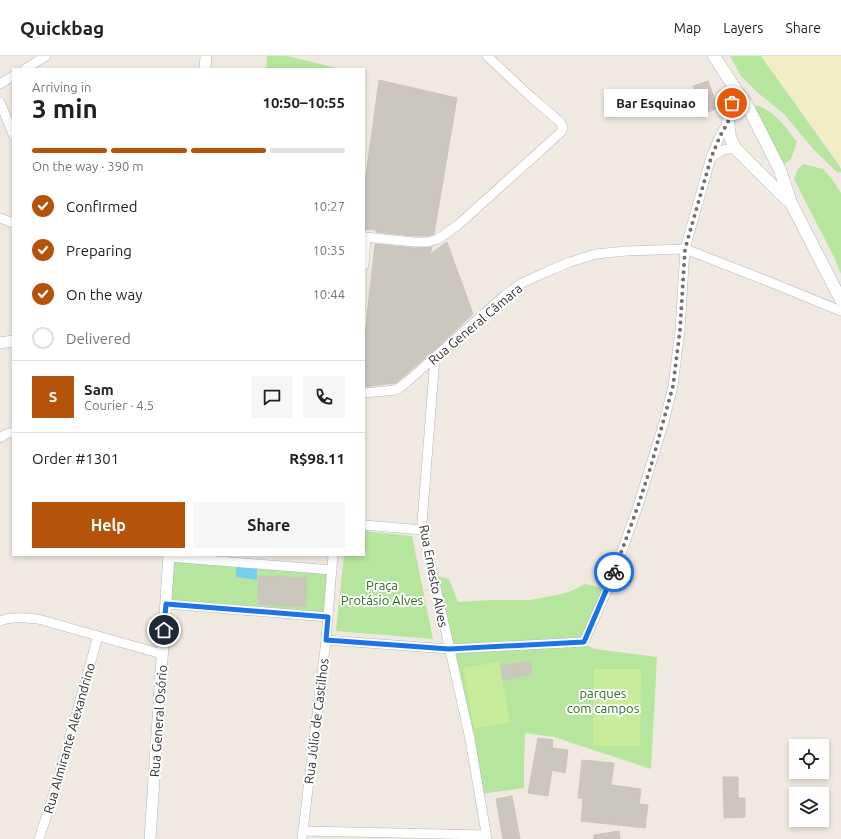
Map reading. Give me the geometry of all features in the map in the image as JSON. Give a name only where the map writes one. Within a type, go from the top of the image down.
[{"type":"main road","points":[[714,56],[747,105],[780,170],[791,204],[841,300]]},
{"type":"main road","points":[[734,87],[728,122],[730,137],[735,148],[791,204]]},
{"type":"main road","points":[[728,122],[738,110],[747,105]]},
{"type":"main road","points":[[762,175],[774,175],[780,170]]},
{"type":"street","points":[[27,68],[46,56]]},
{"type":"street","points":[[205,68],[206,56]]},
{"type":"street","points":[[365,237],[414,242],[428,242],[438,239],[458,225],[559,135],[562,128],[560,122],[487,56]]},
{"type":"street","points":[[0,84],[12,77]]},
{"type":"street","points":[[0,102],[12,132]]},
{"type":"street","points":[[326,640],[449,649],[584,642],[612,579],[651,466],[673,386],[680,330],[685,249],[711,158],[720,136],[728,122]]},
{"type":"street","points":[[711,158],[723,150],[735,148]]},
{"type":"street","points":[[0,218],[12,223]]},
{"type":"street","name":"Rua General Câmara","points":[[365,393],[396,390],[408,382],[504,296],[522,283],[570,262],[596,254],[626,251],[685,249],[841,311]]},
{"type":"street","points":[[0,343],[12,341]]},
{"type":"street","name":"Rua Ernesto Alves","points":[[435,357],[422,530],[470,739],[487,837]]},
{"type":"street","points":[[0,438],[12,432]]},
{"type":"street","points":[[365,525],[422,530]]},
{"type":"street","points":[[169,556],[332,570]]},
{"type":"street","name":"Rua General Osório","points":[[150,839],[169,556]]},
{"type":"street","name":"Rua Júlio de Castilhos","points":[[302,835],[326,640],[333,556]]},
{"type":"street","points":[[166,604],[328,617]]},
{"type":"street","points":[[0,621],[20,617],[38,619],[162,654]]},
{"type":"street","name":"Rua Almirante Alexandrino","points":[[39,839],[54,793],[98,636]]},
{"type":"street","points":[[302,835],[487,837]]},
{"type":"green space","points":[[267,56],[287,56],[337,68],[266,68]]},
{"type":"green space","points":[[730,56],[761,56],[838,164],[841,172],[838,173],[814,150],[784,114],[758,93],[741,76]]},
{"type":"green space","points":[[756,105],[774,115],[797,142],[791,159],[782,166],[754,112]]},
{"type":"green space","points":[[803,164],[823,169],[841,193],[841,274],[834,257],[794,179],[798,169]]},
{"type":"green space","name":"Praça Protásio Alves","points":[[365,531],[412,536],[433,639],[336,631],[344,556],[365,556]]},
{"type":"green space","points":[[170,558],[331,570],[327,617],[167,603]]},
{"type":"green space","points":[[435,576],[449,579],[458,602],[530,600],[562,594],[585,584],[608,589],[584,641],[449,648]]},
{"type":"green space","name":"parques com campos","points":[[584,644],[595,649],[657,657],[651,769],[554,737],[525,733],[524,788],[481,794],[451,651]]},
{"type":"green space","points":[[499,662],[510,722],[474,729],[463,668]]},
{"type":"green space","points":[[594,669],[641,669],[640,746],[593,746]]},
{"type":"sand","points":[[761,56],[841,56],[841,165],[839,162]]},
{"type":"water","points":[[236,564],[257,566],[257,580],[236,577]]},
{"type":"building","points":[[379,80],[457,98],[434,234],[427,236],[414,236],[376,232],[376,230],[365,229],[365,183]]},
{"type":"building","points":[[708,81],[718,108],[703,114],[693,86]]},
{"type":"building","points":[[447,242],[473,314],[396,383],[365,387],[365,335],[375,244],[413,248],[432,247],[430,254]]},
{"type":"building","points":[[259,576],[307,578],[305,607],[258,604]]},
{"type":"building","points":[[530,661],[532,674],[503,680],[501,666]]},
{"type":"building","points":[[538,738],[553,740],[552,748],[568,750],[565,773],[552,770],[548,796],[528,793]]},
{"type":"building","points":[[582,760],[614,763],[611,785],[641,789],[639,804],[648,805],[645,828],[581,821],[583,798],[578,798]]},
{"type":"building","points":[[723,777],[738,777],[738,798],[745,798],[745,817],[724,818]]},
{"type":"building","points":[[512,796],[520,839],[503,839],[496,799]]},
{"type":"building","points":[[619,831],[620,839],[594,839],[594,835]]},
{"type":"way so far","points":[[614,572],[638,506],[664,422],[673,386],[680,330],[685,249],[711,158],[720,136],[728,122],[732,103]]},
{"type":"place","name":"Bar Esquinao","points":[[732,103]]},
{"type":"route","points":[[164,630],[166,604],[328,617],[326,640],[449,649],[584,642],[614,572]]}]
